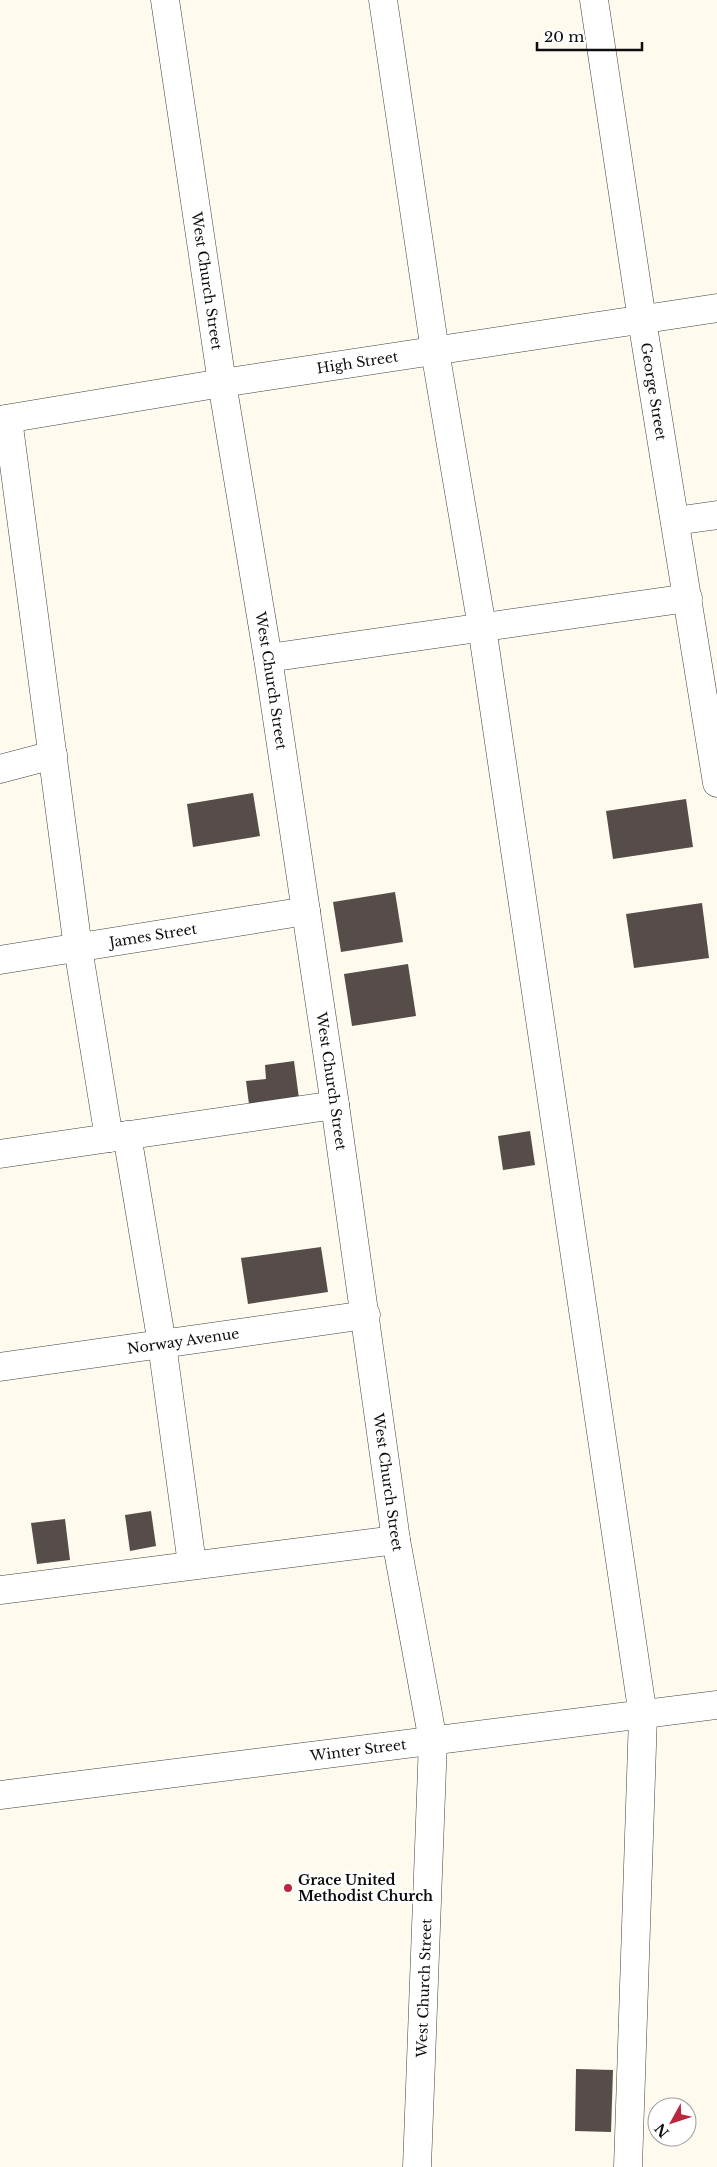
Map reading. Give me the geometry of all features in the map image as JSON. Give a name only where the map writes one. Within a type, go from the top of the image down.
[{"type":"street","name":"West Church Street","points":[[165,0],[222,383],[268,658],[306,911],[366,1315],[396,1540],[433,1741],[417,2167]]},
{"type":"street","points":[[383,0],[436,351],[482,627],[643,1716],[628,2167]]},
{"type":"street","name":"George Street","points":[[594,0],[642,320],[717,783]]},
{"type":"street","name":"High Street","points":[[4,420],[222,383],[717,308]]},
{"type":"street","points":[[4,420],[53,755],[78,948],[162,1344],[192,1564]]},
{"type":"street","points":[[675,521],[717,515]]},
{"type":"street","points":[[268,658],[688,598]]},
{"type":"street","points":[[0,769],[53,755]]},
{"type":"street","name":"James Street","points":[[0,960],[306,911]]},
{"type":"street","points":[[0,1154],[335,1105]]},
{"type":"street","name":"Norway Avenue","points":[[0,1367],[366,1315]]},
{"type":"street","points":[[0,1590],[192,1564],[396,1540]]},
{"type":"street","name":"Winter Street","points":[[0,1795],[643,1716],[717,1705]]},
{"type":"building","points":[[253,793],[260,836],[193,847],[187,804]]},
{"type":"building","points":[[686,799],[693,847],[613,859],[606,811]]},
{"type":"building","points":[[395,892],[403,942],[341,952],[333,902]]},
{"type":"building","points":[[702,903],[709,958],[634,968],[626,914]]},
{"type":"building","points":[[408,964],[416,1016],[352,1026],[344,974]]},
{"type":"building","points":[[294,1061],[300,1106],[250,1112],[246,1081],[266,1079],[265,1065]]},
{"type":"building","points":[[530,1131],[535,1165],[503,1170],[498,1136]]},
{"type":"building","points":[[321,1247],[328,1292],[248,1304],[241,1258]]},
{"type":"building","points":[[151,1511],[156,1546],[130,1551],[125,1515]]},
{"type":"building","points":[[65,1519],[70,1560],[37,1564],[31,1523]]},
{"type":"building","points":[[576,2069],[613,2070],[611,2132],[575,2131]]},
{"type":"place","name":"Grace United Methodist Church","points":[[288,1888]]}]
